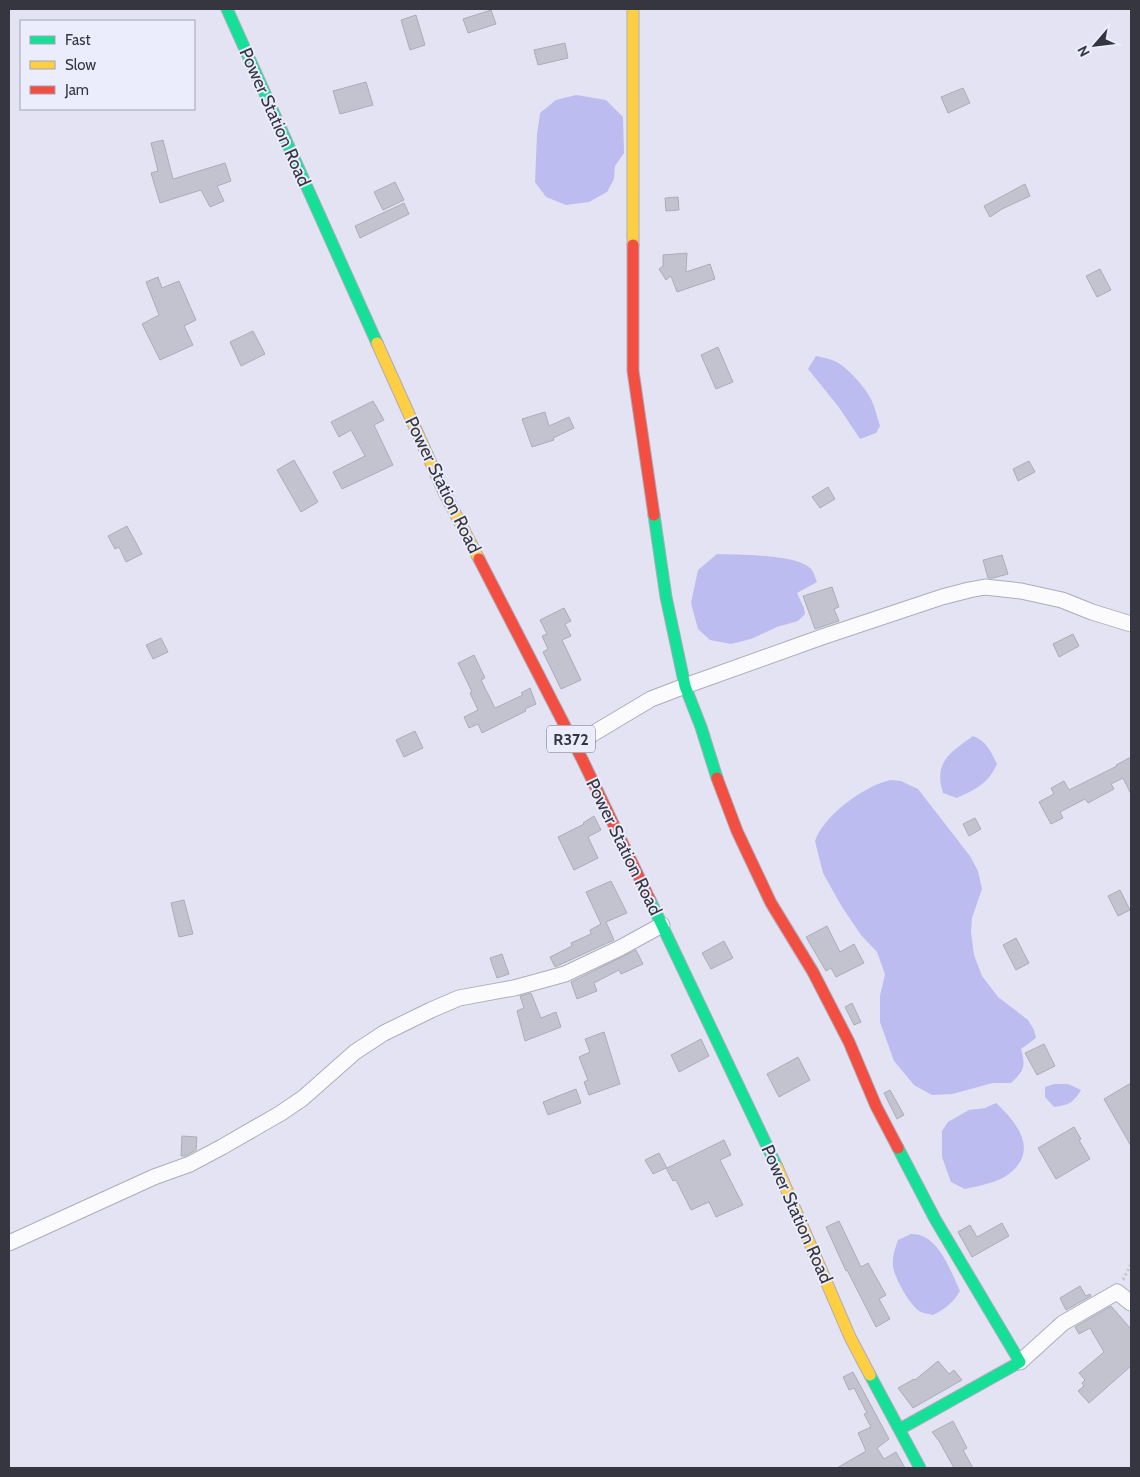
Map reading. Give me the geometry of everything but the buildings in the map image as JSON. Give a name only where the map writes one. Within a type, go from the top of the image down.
[{"type":"main road","name":"Power Station Road","points":[[227,9],[444,492],[574,745],[662,925],[764,1138],[850,1337],[920,1468]]},
{"type":"main road","points":[[633,9],[634,371],[666,597],[685,686],[733,822],[771,903],[813,972],[849,1042],[876,1106],[935,1219],[1020,1362],[900,1430]]},
{"type":"street","points":[[574,745],[651,700],[685,686],[822,636],[969,590],[985,587],[1021,590],[1062,600],[1131,624]]},
{"type":"street","points":[[9,1242],[154,1177],[190,1164],[222,1147],[303,1098],[355,1052],[384,1033],[431,1010],[459,998],[514,988],[564,974],[620,948],[662,925]]},
{"type":"street","points":[[1020,1362],[1063,1323],[1117,1292],[1131,1303]]},
{"type":"water","points":[[576,95],[606,100],[623,117],[624,153],[615,166],[614,179],[607,192],[589,202],[566,205],[546,197],[535,182],[537,134],[540,113],[556,100]]},
{"type":"water","points":[[816,356],[837,362],[843,366],[864,388],[872,402],[880,426],[876,433],[860,439],[838,406],[808,369]]},
{"type":"water","points":[[717,554],[779,558],[802,563],[810,568],[817,582],[797,593],[805,614],[798,621],[777,627],[751,639],[731,644],[710,640],[698,629],[691,603],[698,570]]},
{"type":"water","points":[[973,736],[985,744],[997,764],[990,776],[970,792],[957,798],[943,793],[940,773],[942,766],[951,753]]},
{"type":"water","points":[[891,780],[901,781],[918,789],[970,856],[978,871],[982,889],[972,918],[971,932],[974,955],[982,976],[998,997],[1028,1020],[1036,1038],[1021,1049],[1023,1068],[1011,1083],[993,1083],[952,1094],[932,1095],[914,1085],[894,1061],[880,1022],[880,996],[885,974],[877,952],[861,935],[842,907],[823,873],[815,841],[827,821],[847,803],[869,788]]},
{"type":"water","points":[[1054,1084],[1068,1084],[1081,1090],[1070,1103],[1054,1107],[1045,1097],[1045,1087]]},
{"type":"water","points":[[996,1103],[1018,1129],[1024,1148],[1022,1158],[1006,1176],[986,1184],[965,1189],[951,1182],[942,1157],[942,1131],[948,1122],[969,1110],[985,1108]]},
{"type":"water","points":[[911,1234],[920,1235],[936,1246],[947,1263],[960,1291],[955,1299],[933,1315],[920,1312],[915,1308],[894,1272],[893,1260],[898,1240]]},
{"type":"traffic: fast","points":[[227,9],[377,343]]},
{"type":"traffic: fast","points":[[654,515],[666,597],[685,686],[701,727],[717,778]]},
{"type":"traffic: fast","points":[[650,900],[777,1167]]},
{"type":"traffic: fast","points":[[898,1148],[935,1219],[1020,1362],[900,1429]]},
{"type":"traffic: fast","points":[[870,1375],[920,1468]]},
{"type":"traffic: slow","points":[[633,9],[633,245]]},
{"type":"traffic: slow","points":[[377,343],[444,492],[479,559]]},
{"type":"traffic: slow","points":[[777,1167],[850,1337],[870,1375]]},
{"type":"traffic: jam","points":[[633,245],[633,371],[654,515]]},
{"type":"traffic: jam","points":[[479,559],[582,759],[650,900]]},
{"type":"traffic: jam","points":[[717,778],[737,831],[771,903],[813,972],[849,1042],[876,1106],[898,1148]]}]
